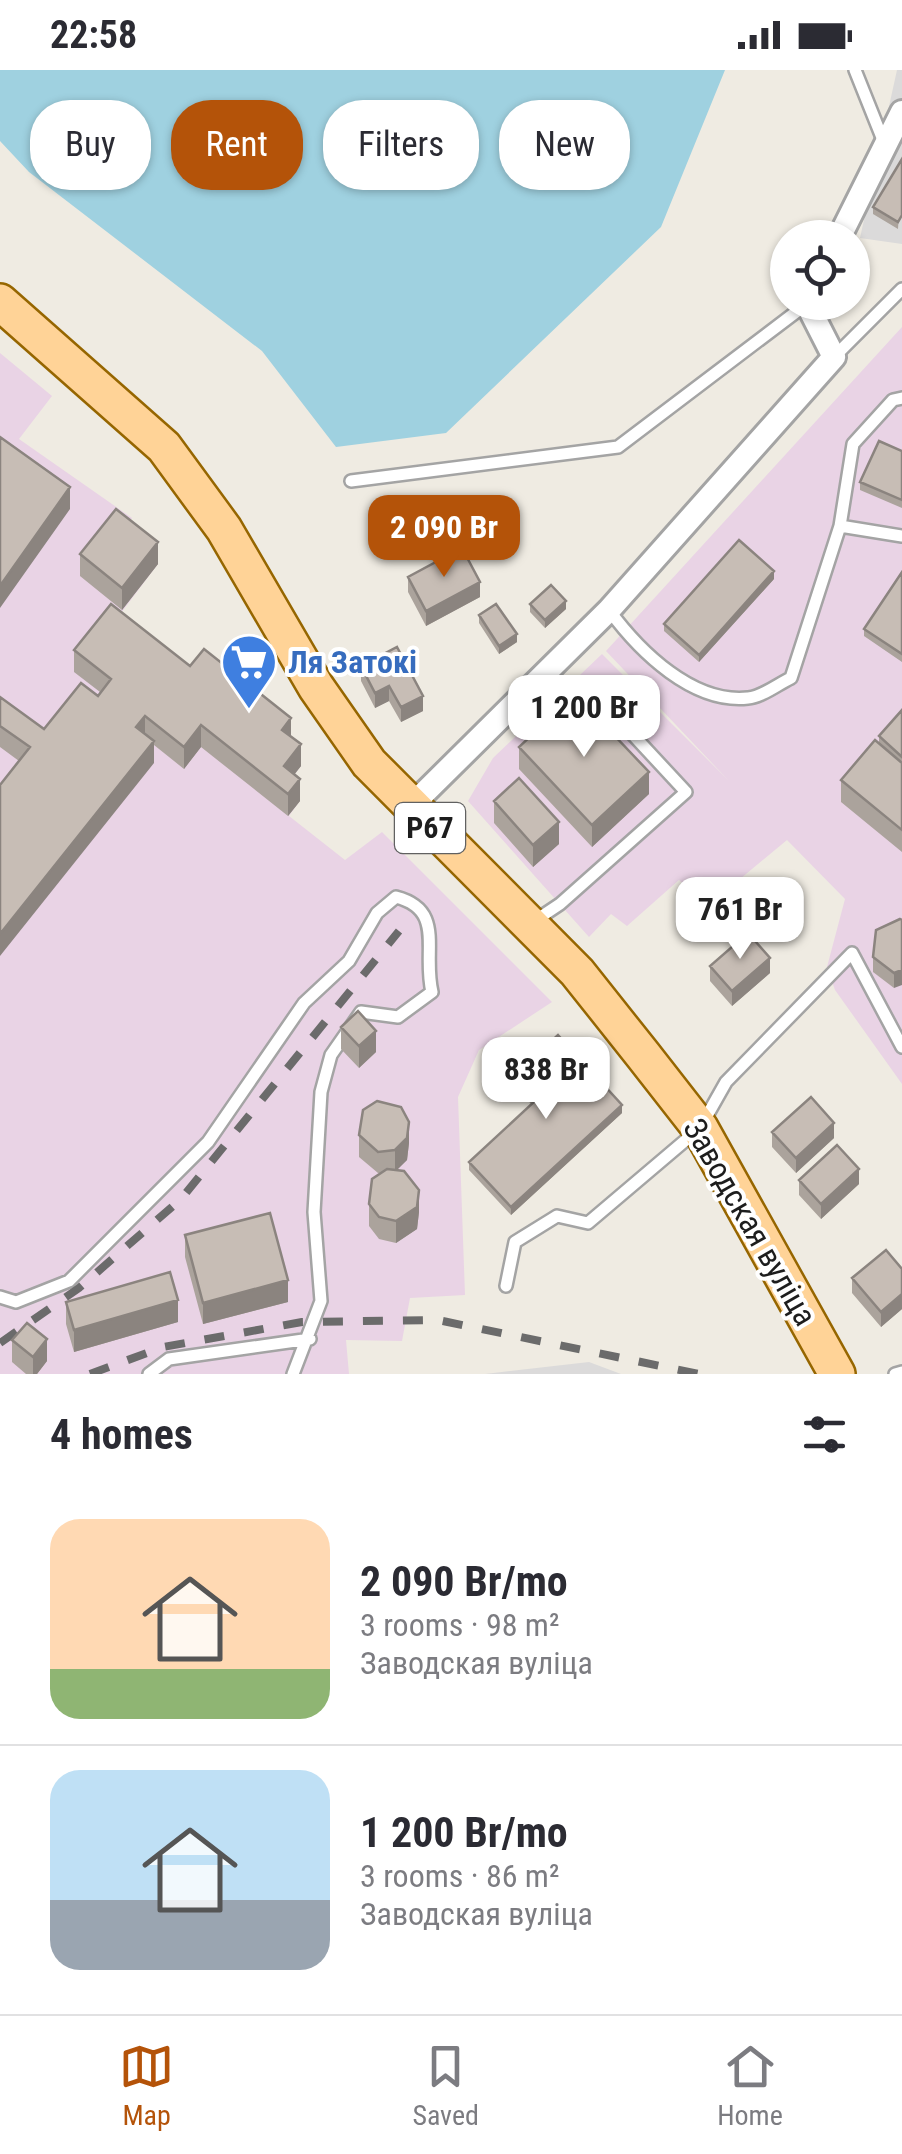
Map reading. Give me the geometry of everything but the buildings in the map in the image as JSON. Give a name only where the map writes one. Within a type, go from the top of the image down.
[{"type":"main road","name":"Заводская вуліца","points":[[0,302],[164,448],[224,529],[316,687],[369,763],[577,972],[700,1128],[837,1374]]},
{"type":"street","points":[[848,220],[902,112]]},
{"type":"street","points":[[410,808],[609,610],[834,357],[814,320]]},
{"type":"lane","points":[[855,70],[885,145]]},
{"type":"lane","points":[[834,357],[902,289]]},
{"type":"lane","points":[[351,481],[618,446],[784,320]]},
{"type":"lane","points":[[609,610],[625,632],[700,694],[751,698],[790,678],[840,526],[853,444],[893,400],[902,398]]},
{"type":"lane","points":[[840,526],[902,536]]},
{"type":"lane","points":[[529,925],[560,904],[686,792],[596,695]]},
{"type":"lane","points":[[0,1297],[16,1302],[69,1281],[194,1156],[304,1003],[350,962],[378,913],[396,897],[417,902],[428,918],[426,968],[432,992],[398,1017],[361,1012],[331,1055],[315,1142],[314,1212],[321,1301],[310,1339],[293,1374]]},
{"type":"lane","points":[[506,1286],[515,1242],[558,1216],[588,1223],[700,1128],[726,1082],[852,953],[902,1047]]},
{"type":"lane","points":[[149,1374],[170,1359],[310,1339]]},
{"type":"shaded area","points":[[897,70],[902,70],[902,244],[870,239],[870,220],[864,220]]},
{"type":"shaded area","points":[[902,327],[902,1084],[835,990],[827,967],[845,899],[787,840],[740,879],[698,897],[679,880],[627,926],[611,914],[589,937],[468,801],[493,758],[602,654],[729,781],[606,651]]},
{"type":"shaded area","points":[[0,353],[52,396],[19,439],[132,518],[121,535],[158,564],[112,625],[301,766],[284,788],[300,801],[289,816],[345,860],[382,832],[552,1002],[479,1050],[458,1097],[465,1295],[410,1298],[402,1341],[346,1340],[349,1374],[0,1374]]},
{"type":"shaded area","points":[[589,1362],[621,1374],[485,1374]]},
{"type":"water","points":[[0,70],[725,70],[661,227],[446,433],[336,447],[262,351],[52,190],[151,190],[151,100],[30,100],[30,173],[0,141]]},
{"type":"railway","points":[[0,1343],[79,1288],[181,1199],[399,931]]},
{"type":"railway","points":[[90,1374],[163,1347],[302,1322],[438,1320],[699,1374]]},
{"type":"place","name":"Ля Затокі","points":[[249,711]]}]
